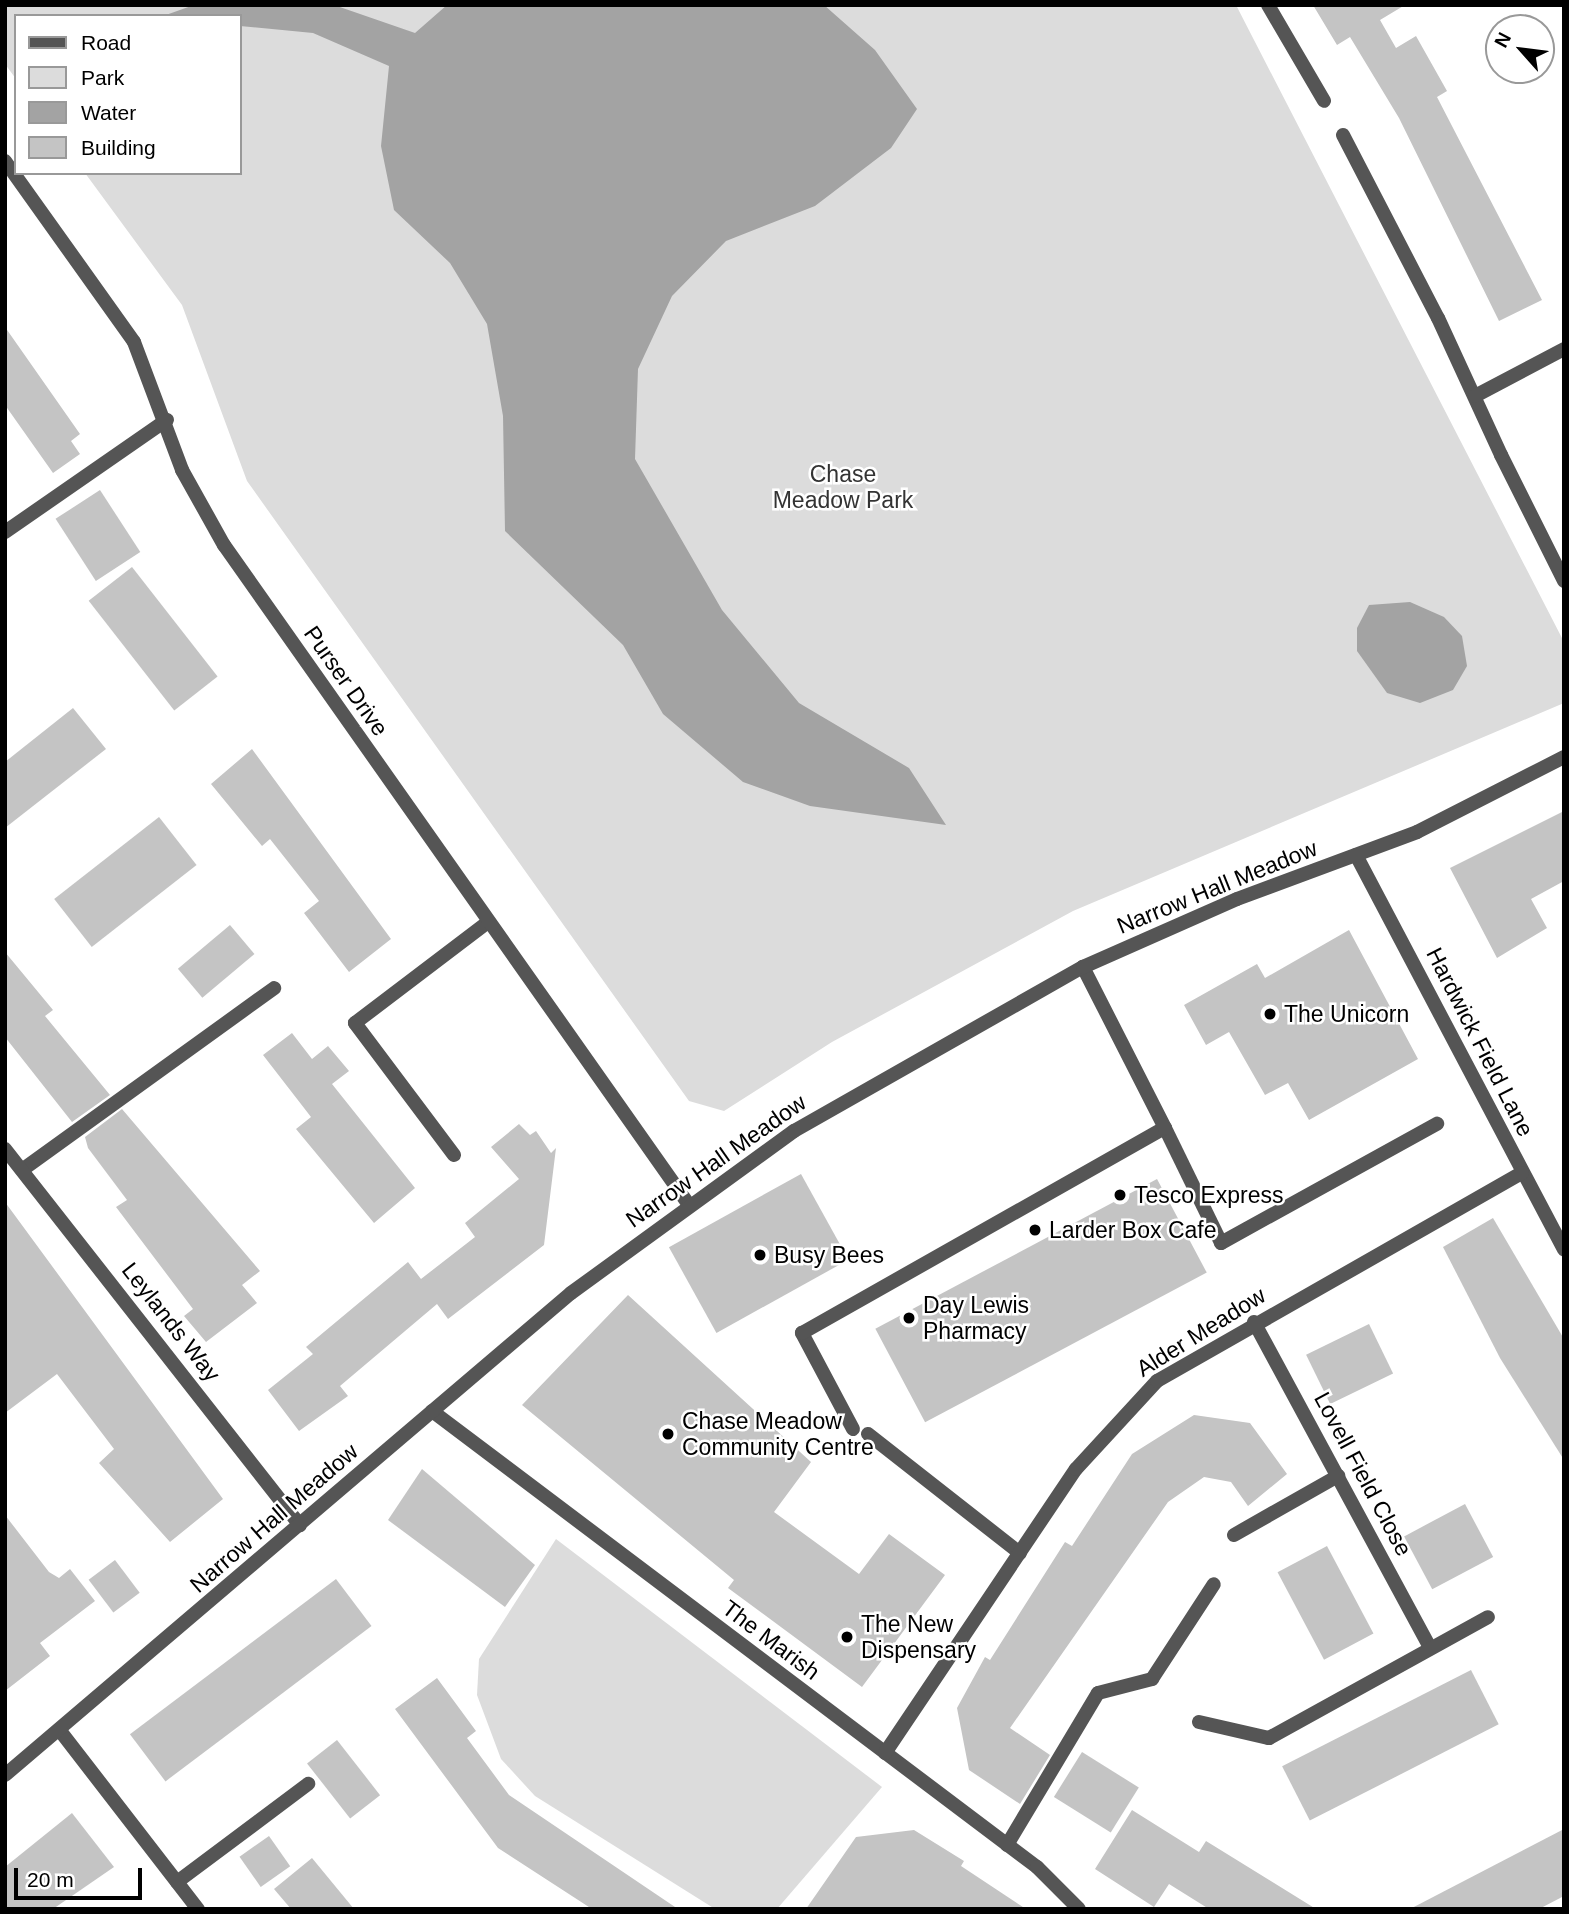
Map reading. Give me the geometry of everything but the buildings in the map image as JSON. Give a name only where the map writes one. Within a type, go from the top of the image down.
[{"type":"street","points":[[1268,5],[1324,101]]},
{"type":"street","points":[[1343,135],[1437,318],[1564,581]]},
{"type":"street","name":"Purser Drive","points":[[15,175],[134,342],[167,420],[182,470],[224,545],[689,1205]]},
{"type":"street","points":[[1475,396],[1564,349]]},
{"type":"street","points":[[5,531],[167,420]]},
{"type":"street","name":"Narrow Hall Meadow","points":[[5,1775],[61,1732],[571,1293],[689,1205],[863,1088],[1083,967],[1438,822],[1564,757]]},
{"type":"street","name":"Hardwick Field Lane","points":[[1356,855],[1564,1249]]},
{"type":"street","points":[[454,1156],[355,1023],[488,922]]},
{"type":"street","points":[[1083,967],[1221,1242],[1437,1124]]},
{"type":"street","points":[[22,1170],[274,988]]},
{"type":"street","points":[[853,1429],[802,1333],[1165,1128]]},
{"type":"street","name":"Leylands Way","points":[[5,1149],[300,1525]]},
{"type":"street","name":"Alder Meadow","points":[[886,1753],[1076,1469],[1131,1405],[1168,1374],[1254,1322],[1522,1173]]},
{"type":"street","name":"Lovell Field Close","points":[[1254,1322],[1430,1647]]},
{"type":"street","name":"The Marish","points":[[432,1411],[1007,1845],[1079,1909]]},
{"type":"street","points":[[868,1434],[1020,1553]]},
{"type":"street","points":[[1234,1535],[1338,1476]]},
{"type":"street","points":[[1007,1845],[1098,1693],[1152,1679],[1214,1584]]},
{"type":"street","points":[[1199,1722],[1269,1738],[1488,1616]]},
{"type":"street","points":[[61,1732],[198,1909]]},
{"type":"street","points":[[177,1882],[308,1784]]},
{"type":"green space","name":"Chase Meadow Park","points":[[5,5],[1236,5],[1564,642],[1564,703],[1073,911],[832,1042],[724,1111],[689,1101],[247,481],[182,305],[86,175],[242,175],[242,14],[14,14],[14,76],[5,64]]},
{"type":"green space","points":[[556,1539],[882,1787],[777,1909],[715,1909],[535,1796],[501,1759],[477,1695],[479,1659]]},
{"type":"water","points":[[194,5],[334,5],[415,33],[447,5],[824,5],[875,50],[917,109],[891,148],[815,206],[726,241],[672,296],[638,369],[635,459],[722,610],[799,703],[909,768],[946,825],[810,806],[743,782],[663,714],[623,645],[505,531],[503,416],[487,324],[450,263],[394,210],[381,146],[389,66],[313,33],[242,26],[242,14],[169,14]]},
{"type":"water","points":[[1410,602],[1444,617],[1462,636],[1467,666],[1453,690],[1420,703],[1387,693],[1357,651],[1357,628],[1369,605]]},
{"type":"place","name":"The Unicorn","points":[[1270,1014]]},
{"type":"place","name":"Tesco Express","points":[[1120,1195]]},
{"type":"place","name":"Larder Box Cafe","points":[[1035,1230]]},
{"type":"place","name":"Busy Bees","points":[[760,1255]]},
{"type":"place","name":"Day Lewis Pharmacy","points":[[909,1318]]},
{"type":"place","name":"Chase Meadow Community Centre","points":[[668,1434]]},
{"type":"place","name":"The New Dispensary","points":[[847,1637]]}]
